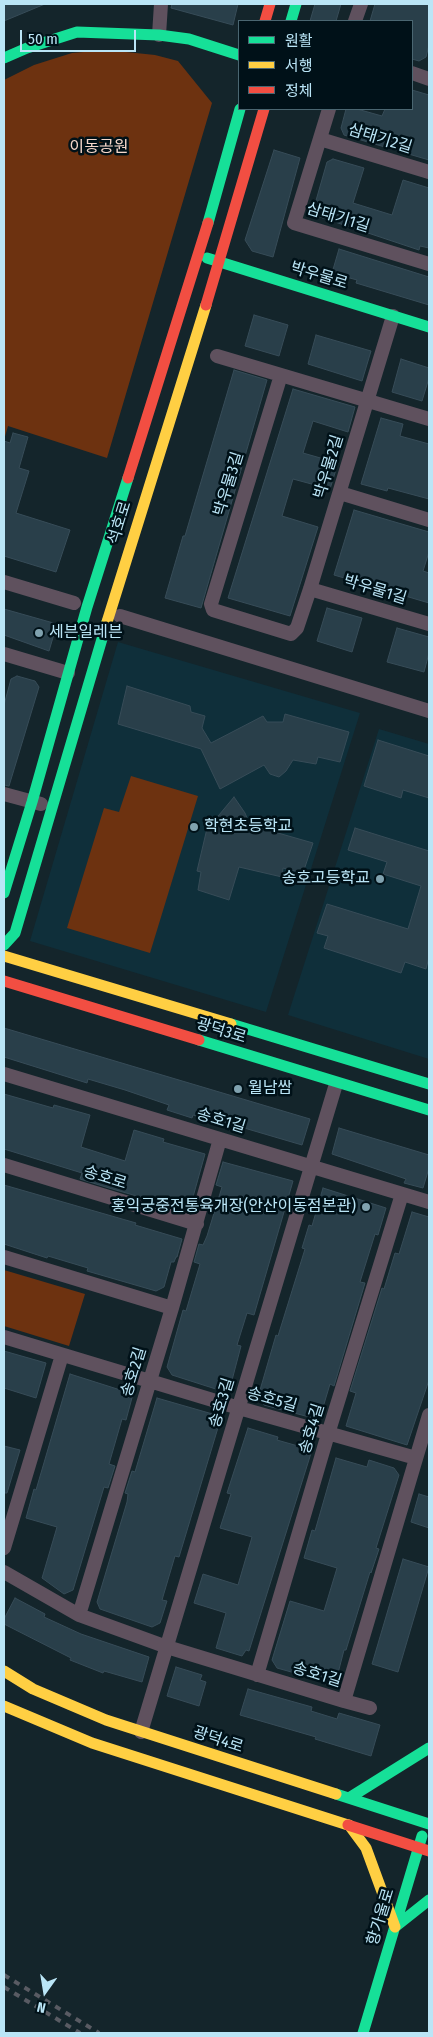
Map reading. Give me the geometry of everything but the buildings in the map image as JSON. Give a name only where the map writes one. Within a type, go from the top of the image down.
[{"type":"main road","points":[[265,20],[270,4]]},
{"type":"main road","points":[[291,20],[296,4]]},
{"type":"main road","points":[[4,58],[27,48],[78,32],[159,35],[189,39],[238,55]]},
{"type":"main road","name":"석호로","points":[[4,893],[68,673],[199,256],[240,110]]},
{"type":"main road","name":"석호로","points":[[4,945],[15,933],[146,491],[219,262],[264,110]]},
{"type":"main road","name":"박우물로","points":[[199,256],[429,327]]},
{"type":"main road","name":"광덕3로","points":[[4,956],[429,1084]]},
{"type":"main road","name":"광덕3로","points":[[4,981],[336,1084],[429,1110]]},
{"type":"main road","name":"광덕4로","points":[[4,1671],[33,1689],[106,1720],[427,1824]]},
{"type":"main road","points":[[4,1706],[92,1743],[424,1849]]},
{"type":"main road","points":[[349,1798],[429,1748]]},
{"type":"main road","name":"항가울로","points":[[363,2033],[395,1927],[424,1849],[429,1811]]},
{"type":"main road","points":[[349,1825],[366,1848],[395,1927],[429,1900]]},
{"type":"street","points":[[159,35],[161,4]]},
{"type":"street","points":[[355,20],[360,4]]},
{"type":"street","points":[[413,73],[429,79]]},
{"type":"street","name":"삼태기1길","points":[[330,110],[294,223],[429,264]]},
{"type":"street","name":"삼태기2길","points":[[320,139],[429,172]]},
{"type":"street","name":"박우물2길","points":[[297,628],[340,492],[392,316]]},
{"type":"street","points":[[217,356],[429,420]]},
{"type":"street","name":"박우물3길","points":[[281,375],[211,604],[213,610],[290,634],[297,628]]},
{"type":"street","points":[[340,492],[429,520]]},
{"type":"street","points":[[4,582],[74,603]]},
{"type":"street","name":"박우물1길","points":[[310,589],[429,624]]},
{"type":"street","points":[[120,616],[429,712]]},
{"type":"street","points":[[4,654],[68,673]]},
{"type":"street","points":[[4,794],[51,807]]},
{"type":"street","name":"송호1길","points":[[4,1074],[429,1202]]},
{"type":"street","name":"송호3길","points":[[141,1732],[336,1084]]},
{"type":"street","name":"송호2길","points":[[79,1615],[197,1224],[220,1139]]},
{"type":"street","name":"송호로","points":[[4,1165],[197,1224]]},
{"type":"street","name":"송호4길","points":[[257,1675],[328,1434],[402,1194]]},
{"type":"street","points":[[4,1257],[172,1308]]},
{"type":"street","name":"송호5길","points":[[4,1337],[239,1408],[416,1458]]},
{"type":"street","points":[[4,1548],[62,1355]]},
{"type":"street","name":"송호1길","points":[[4,1572],[79,1615],[168,1647],[344,1701],[429,1415]]},
{"type":"street","points":[[344,1701],[370,1708]]},
{"type":"shaded area","name":"학현초등학교","points":[[118,642],[360,713],[266,1012],[30,941]]},
{"type":"shaded area","name":"송호고등학교","points":[[379,729],[429,744],[429,1059],[288,1015]]},
{"type":"green space","name":"이동공원","points":[[107,50],[155,55],[178,61],[212,103],[107,458],[8,426],[4,440],[4,80],[34,65],[72,53]]},
{"type":"green space","points":[[131,776],[198,796],[150,953],[67,928],[104,808],[119,812]]},
{"type":"green space","points":[[4,1270],[85,1294],[69,1346],[4,1326]]},
{"type":"railway","points":[[4,1975],[99,2033]]},
{"type":"railway","points":[[4,1987],[80,2033]]},
{"type":"traffic: fast","points":[[291,20],[296,4]]},
{"type":"traffic: fast","points":[[4,58],[27,48],[77,32],[159,35],[189,39],[238,55]]},
{"type":"traffic: fast","points":[[208,223],[240,110]]},
{"type":"traffic: fast","points":[[207,258],[429,327]]},
{"type":"traffic: fast","points":[[4,893],[32,802],[87,607],[128,478]]},
{"type":"traffic: fast","points":[[4,945],[15,933],[107,622]]},
{"type":"traffic: fast","points":[[231,1024],[429,1084]]},
{"type":"traffic: fast","points":[[199,1040],[429,1110]]},
{"type":"traffic: fast","points":[[349,1798],[429,1748]]},
{"type":"traffic: fast","points":[[336,1794],[429,1824]]},
{"type":"traffic: fast","points":[[363,2033],[422,1836]]},
{"type":"traffic: fast","points":[[395,1927],[429,1900]]},
{"type":"traffic: slow","points":[[107,622],[206,305]]},
{"type":"traffic: slow","points":[[4,956],[231,1024]]},
{"type":"traffic: slow","points":[[4,1671],[33,1689],[106,1720],[336,1794]]},
{"type":"traffic: slow","points":[[4,1706],[92,1743],[348,1825]]},
{"type":"traffic: slow","points":[[349,1825],[366,1848],[395,1927]]},
{"type":"traffic: jam","points":[[265,20],[270,4]]},
{"type":"traffic: jam","points":[[206,305],[264,110]]},
{"type":"traffic: jam","points":[[128,478],[208,223]]},
{"type":"traffic: jam","points":[[4,981],[199,1040]]},
{"type":"traffic: jam","points":[[348,1825],[429,1851]]},
{"type":"place","name":"세븐일레븐","points":[[39,633]]},
{"type":"place","name":"학현초등학교","points":[[194,827]]},
{"type":"place","name":"송호고등학교","points":[[380,879]]},
{"type":"place","name":"월남쌈","points":[[238,1089]]},
{"type":"place","name":"홍익궁중전통육개장(안산이동점본관)","points":[[366,1207]]}]
